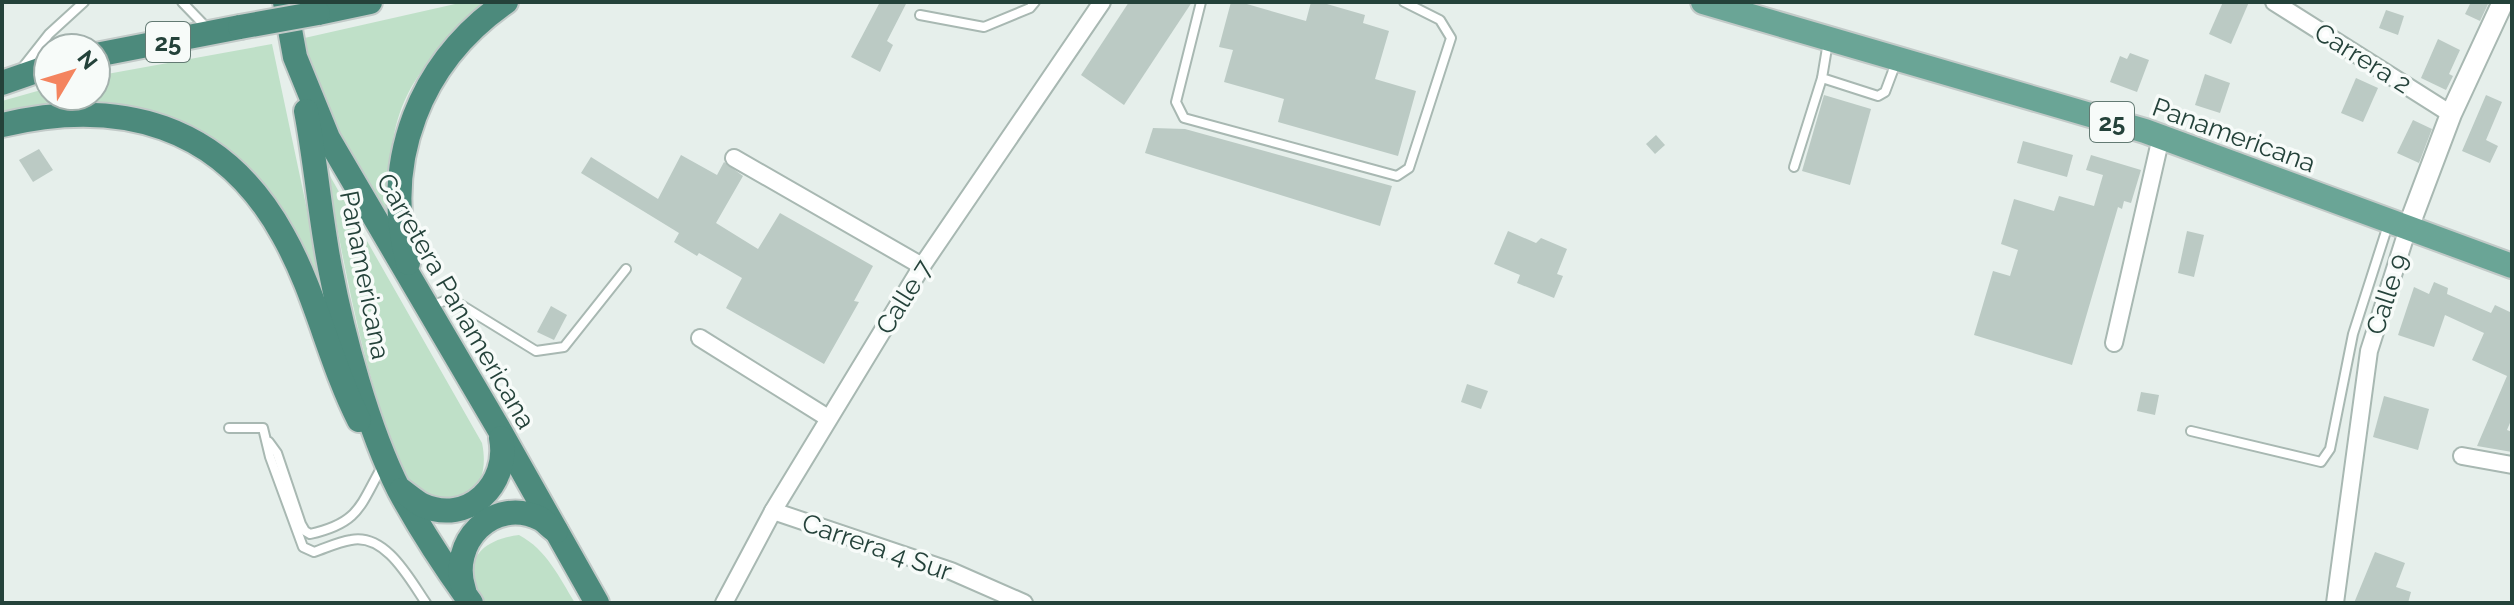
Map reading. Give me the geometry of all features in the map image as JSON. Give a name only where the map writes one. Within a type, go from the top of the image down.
[{"type":"highway","name":"Carretera Panamericana","points":[[285,2],[295,57],[328,138],[597,603]]},
{"type":"highway","points":[[413,285],[400,225],[399,189],[406,141],[422,96],[447,55],[480,20],[506,2]]},
{"type":"highway","name":"25","points":[[112,52],[370,3]]},
{"type":"highway","name":"Panamericana","points":[[295,57],[316,165],[330,269],[356,372],[385,457]]},
{"type":"highway","points":[[9,80],[32,72]]},
{"type":"highway","points":[[2,125],[71,114],[107,114],[145,121],[178,133],[238,174],[284,236],[344,390],[363,429],[385,457],[399,489],[430,543],[469,600]]},
{"type":"highway","points":[[399,489],[423,505],[445,510],[467,506],[487,494],[499,475],[504,453],[500,431]]},
{"type":"highway","points":[[469,600],[460,577],[461,557],[469,538],[483,523],[501,515],[522,514],[541,519],[557,532]]},
{"type":"main road","name":"Panamericana","points":[[1703,2],[2161,137],[2512,266]]},
{"type":"street","name":"Calle 7","points":[[724,603],[773,511],[922,266],[1102,2]]},
{"type":"street","name":"Carrera 2","points":[[2274,2],[2451,114]]},
{"type":"street","name":"Calle 9","points":[[2335,603],[2369,351],[2399,224],[2503,2]]},
{"type":"street","points":[[2114,343],[2161,137]]},
{"type":"street","points":[[734,158],[922,266]]},
{"type":"street","points":[[700,338],[828,418]]},
{"type":"street","points":[[2462,456],[2512,465]]},
{"type":"street","name":"Carrera 4 Sur","points":[[773,511],[951,571],[1024,603]]},
{"type":"lane","points":[[9,80],[49,34],[84,2]]},
{"type":"lane","points":[[182,2],[212,33]]},
{"type":"lane","points":[[920,15],[984,27],[1030,8],[1035,2]]},
{"type":"lane","points":[[1201,2],[1176,102],[1184,118],[1397,176],[1409,168],[1451,38],[1440,20],[1404,2]]},
{"type":"lane","points":[[1794,167],[1822,78],[1829,39]]},
{"type":"lane","points":[[1822,78],[1878,96],[1885,92],[1898,59]]},
{"type":"lane","points":[[2191,431],[2321,462],[2330,449],[2353,334],[2399,224]]},
{"type":"lane","points":[[427,308],[444,301],[458,303],[536,351],[564,347],[626,269]]},
{"type":"lane","points":[[229,428],[263,428],[270,457],[303,547],[314,552],[352,540],[375,545],[391,555],[426,603]]},
{"type":"lane","points":[[268,441],[277,453],[301,524],[310,534],[329,530],[352,519],[385,457]]},
{"type":"green space","points":[[464,2],[503,2],[460,32],[426,66],[412,86],[395,132],[391,160],[394,240],[342,142],[300,39]]},
{"type":"green space","points":[[272,44],[328,309],[192,129],[2,116],[2,101],[32,93],[32,112],[112,112],[112,73]]},
{"type":"green space","points":[[326,169],[482,443],[482,474],[470,493],[460,498],[434,496],[407,481],[399,468],[360,334]]},
{"type":"green space","points":[[519,535],[545,556],[575,603],[483,603],[473,577],[476,557],[492,543]]},
{"type":"building","points":[[880,2],[907,2],[887,41],[893,45],[880,72],[851,57]]},
{"type":"building","points":[[1129,2],[1192,2],[1124,105],[1081,75]]},
{"type":"building","points":[[1231,2],[1306,21],[1311,2],[1320,2],[1365,15],[1363,23],[1389,31],[1375,79],[1416,91],[1398,156],[1278,122],[1284,99],[1224,82],[1233,50],[1219,47]]},
{"type":"building","points":[[2223,2],[2249,2],[2231,44],[2209,34]]},
{"type":"building","points":[[2471,2],[2489,2],[2480,21],[2465,14]]},
{"type":"building","points":[[2386,10],[2404,16],[2398,35],[2379,28]]},
{"type":"building","points":[[2438,39],[2460,50],[2449,74],[2453,76],[2446,90],[2421,78]]},
{"type":"building","points":[[2130,53],[2149,60],[2137,92],[2110,82],[2120,56],[2127,59]]},
{"type":"building","points":[[2205,74],[2230,83],[2220,113],[2195,105]]},
{"type":"building","points":[[2356,78],[2378,88],[2363,122],[2341,113]]},
{"type":"building","points":[[1824,95],[1871,109],[1850,185],[1802,171]]},
{"type":"building","points":[[2486,95],[2502,102],[2486,140],[2498,146],[2490,163],[2462,151]]},
{"type":"building","points":[[2413,120],[2432,129],[2419,163],[2397,153]]},
{"type":"building","points":[[1153,128],[1185,129],[1392,186],[1380,226],[1145,153]]},
{"type":"building","points":[[1656,135],[1665,145],[1655,154],[1646,144]]},
{"type":"building","points":[[2023,141],[2073,155],[2067,177],[2017,163]]},
{"type":"building","points":[[39,149],[53,170],[33,182],[19,160]]},
{"type":"building","points":[[681,155],[717,175],[724,162],[743,176],[716,223],[758,249],[780,213],[873,266],[854,301],[859,302],[824,364],[726,308],[742,278],[674,242],[679,233],[581,173],[591,157],[658,199]]},
{"type":"building","points":[[2091,155],[2141,170],[2131,203],[2124,201],[2122,209],[2118,207],[2072,365],[1974,335],[1993,271],[2010,276],[2018,250],[2001,244],[2014,199],[2054,211],[2059,196],[2094,206],[2103,175],[2086,170]]},
{"type":"building","points":[[1508,231],[1536,243],[1541,238],[1567,249],[1557,274],[1563,276],[1554,298],[1517,283],[1520,275],[1494,264]]},
{"type":"building","points":[[2187,231],[2204,235],[2194,277],[2178,273]]},
{"type":"building","points":[[2434,282],[2448,288],[2447,294],[2491,313],[2495,305],[2512,313],[2512,418],[2507,430],[2512,432],[2512,452],[2477,446],[2507,376],[2472,360],[2484,333],[2445,315],[2434,347],[2398,335],[2414,287],[2429,294]]},
{"type":"building","points":[[551,306],[567,315],[554,340],[537,332]]},
{"type":"building","points":[[1467,384],[1488,391],[1481,409],[1461,402]]},
{"type":"building","points":[[2141,392],[2159,395],[2155,415],[2137,411]]},
{"type":"building","points":[[2384,396],[2429,409],[2418,450],[2373,437]]},
{"type":"building","points":[[2375,552],[2405,563],[2396,587],[2411,592],[2408,603],[2354,603]]}]
